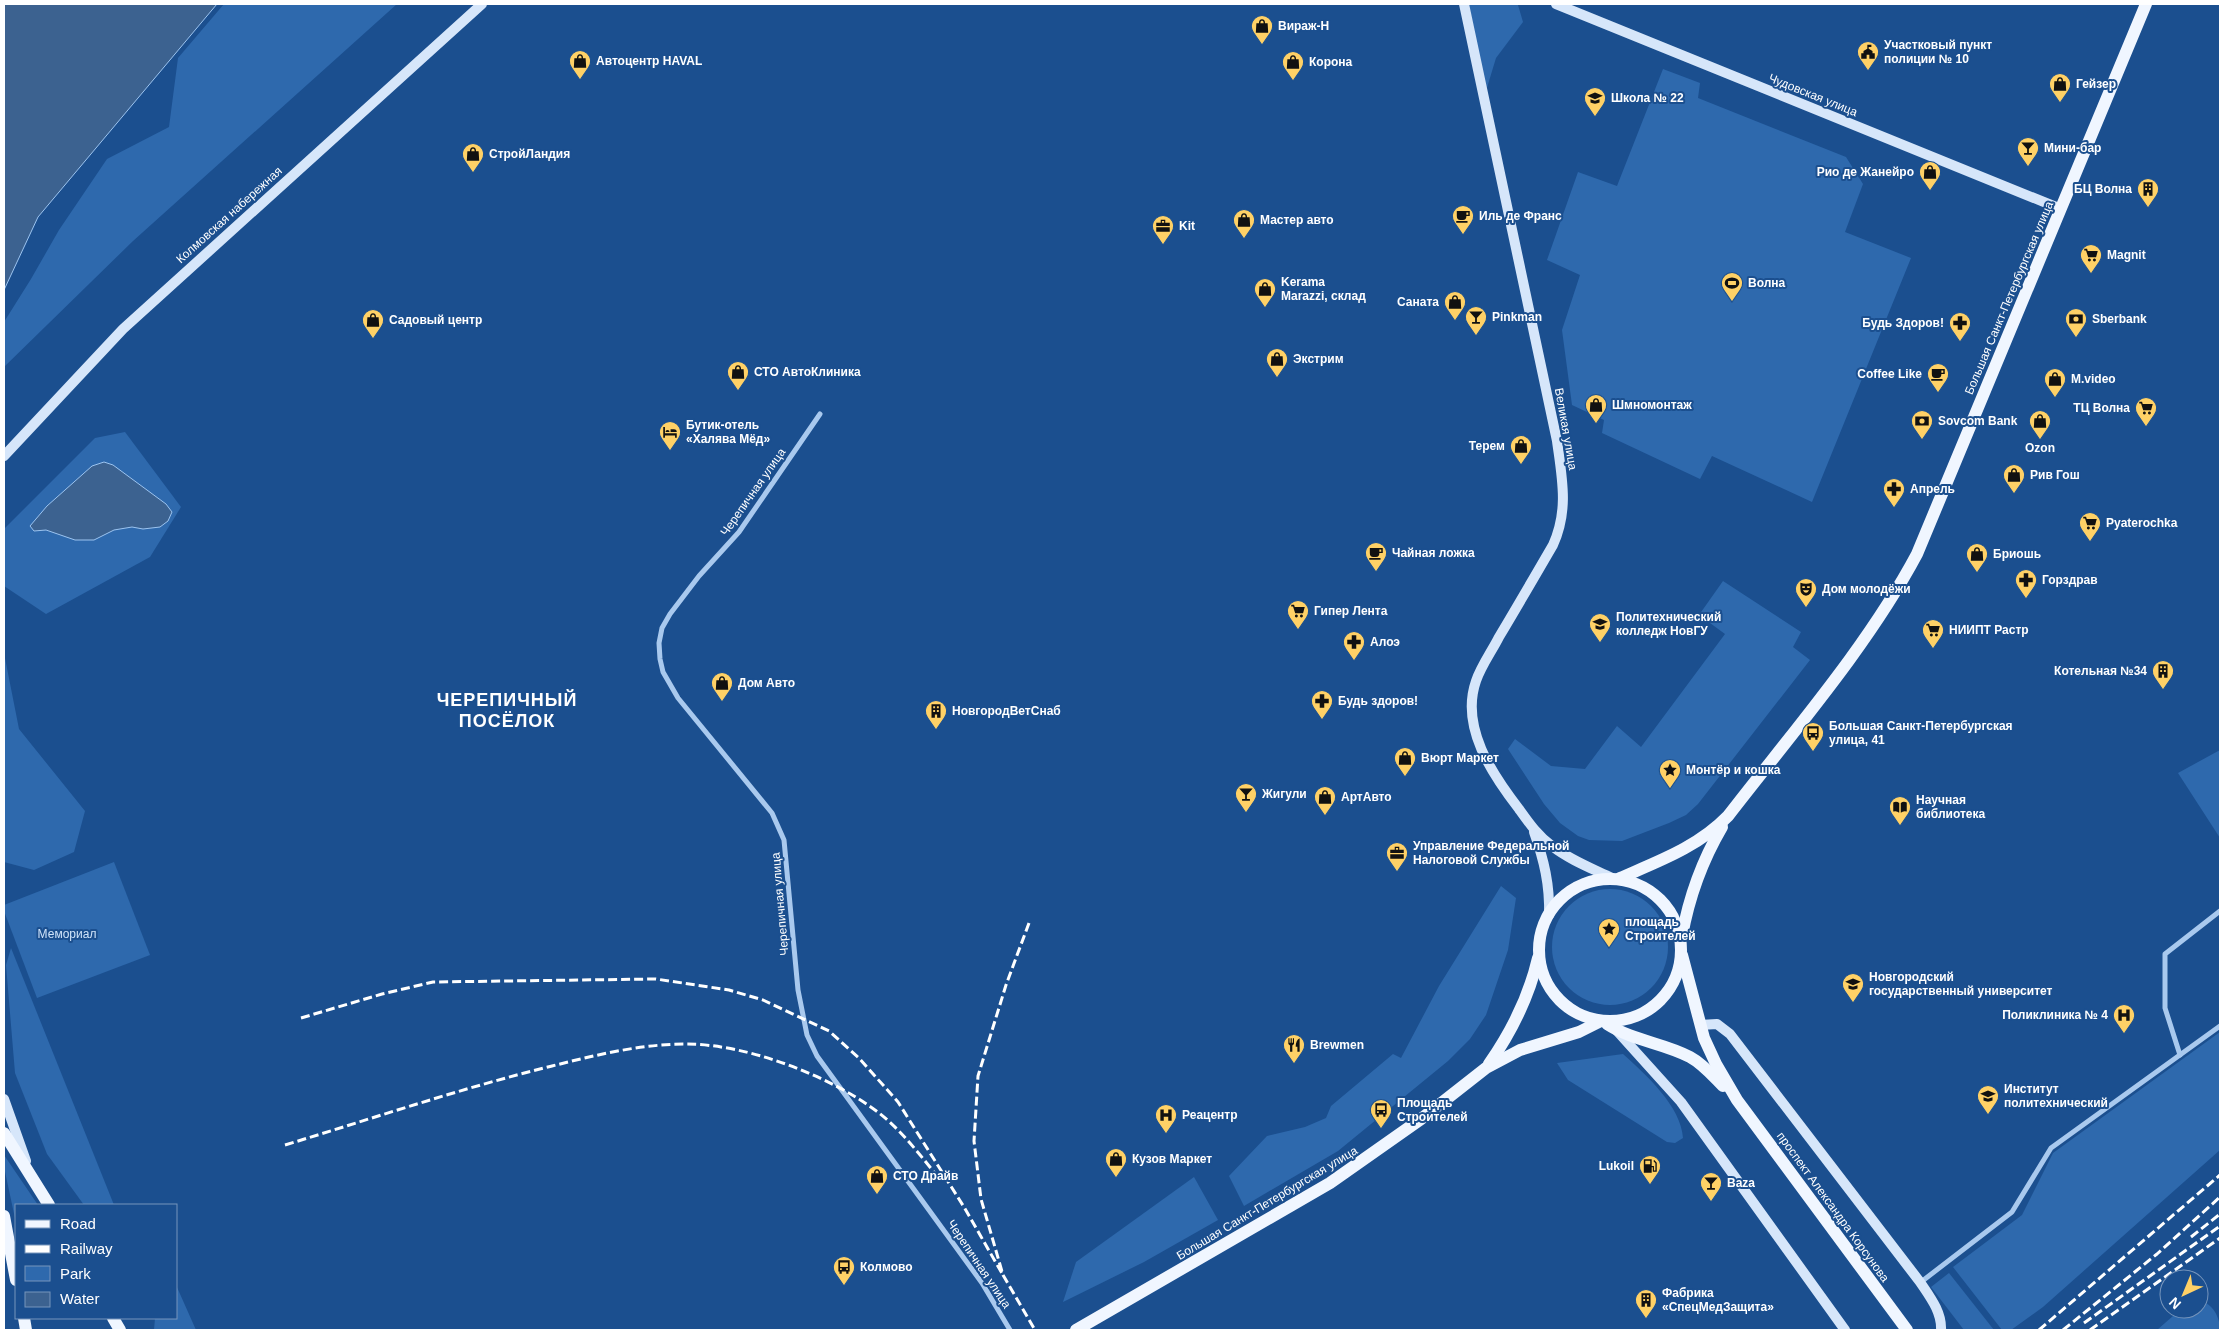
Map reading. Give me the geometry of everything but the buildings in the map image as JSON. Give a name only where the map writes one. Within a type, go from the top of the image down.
[{"type":"main road","name":"Колмовская набережная","points":[[4,456],[123,329],[482,4]]},
{"type":"main road","name":"Великая улица","points":[[1464,4],[1557,441],[1563,484],[1564,513],[1560,529],[1553,545],[1478,675],[1472,702],[1476,730],[1486,759],[1506,793],[1533,828]]},
{"type":"main road","name":"Чудовская улица","points":[[1556,4],[2061,209]]},
{"type":"main road","name":"Большая Санкт-Петербургская улица","points":[[1681,947],[1690,896],[1700,871],[1728,816],[1856,648],[1912,564],[2146,4]]},
{"type":"main road","name":"Большая Санкт-Петербургская улица","points":[[1616,878],[1685,850],[1707,835],[1728,816]]},
{"type":"main road","points":[[1533,828],[1551,845],[1573,860],[1616,878],[1639,883],[1657,895],[1674,918],[1681,947],[1680,962],[1672,983],[1656,1003],[1633,1018],[1607,1025]]},
{"type":"main road","points":[[1533,828],[1547,873],[1548,915]]},
{"type":"main road","points":[[1616,878],[1593,879],[1580,884],[1558,901],[1548,915],[1539,952],[1543,977],[1558,1000],[1570,1010],[1607,1025],[1676,1096],[1845,1330]]},
{"type":"main road","name":"проспект Александра Корсунова","points":[[1681,947],[1700,1025],[1709,1051],[1737,1100],[1907,1330]]},
{"type":"main road","name":"Большая Санкт-Петербургская улица","points":[[1486,1068],[1503,1044],[1520,1012],[1534,973],[1539,952]]},
{"type":"main road","points":[[1700,1025],[1717,1024],[1730,1034],[1920,1282],[1936,1309],[1941,1330]]},
{"type":"main road","name":"Большая Санкт-Петербургская улица","points":[[1076,1330],[1330,1183],[1413,1125],[1486,1068],[1520,1050],[1607,1025]]},
{"type":"main road","name":"проспект Александра Корсунова","points":[[1607,1025],[1642,1041],[1692,1058],[1737,1100]]},
{"type":"main road","points":[[4,1099],[31,1174]]},
{"type":"main road","points":[[4,1133],[48,1204]]},
{"type":"main road","points":[[4,1216],[15,1275]]},
{"type":"main road","points":[[114,1319],[120,1330]]},
{"type":"street","name":"Черепичная улица","points":[[820,414],[739,532],[699,576],[670,614],[662,628],[660,659],[663,672],[678,698],[772,813],[784,840],[798,990],[807,1035],[817,1056],[966,1260],[1010,1330]]},
{"type":"street","points":[[2180,1055],[2165,1008],[2165,954],[2220,911]]},
{"type":"street","points":[[1920,1282],[2012,1212],[2051,1148],[2220,1026]]},
{"type":"green space","points":[[224,4],[397,4],[133,241],[4,367],[4,322],[59,230],[107,159],[169,127],[178,58]]},
{"type":"green space","points":[[1469,4],[1518,5],[1523,22],[1496,58],[1486,91]]},
{"type":"green space","name":"Волна","points":[[1663,69],[1700,83],[1698,98],[1846,157],[1863,184],[1845,232],[1911,258],[1812,502],[1712,456],[1700,479],[1602,433],[1604,420],[1572,405],[1562,330],[1580,275],[1547,260],[1578,172],[1617,186]]},
{"type":"green space","points":[[125,432],[181,507],[150,557],[46,614],[4,586],[4,529],[95,438]]},
{"type":"green space","points":[[1723,581],[1801,632],[1793,647],[1810,660],[1698,804],[1686,815],[1622,841],[1589,840],[1578,836],[1560,823],[1544,804],[1508,749],[1515,739],[1551,766],[1585,769],[1617,726],[1641,747],[1725,634],[1699,615]]},
{"type":"green space","points":[[4,653],[19,729],[85,811],[74,852],[34,870],[4,862]]},
{"type":"green space","points":[[2220,750],[2220,838],[2178,773]]},
{"type":"green space","name":"Мемориал","points":[[114,862],[150,955],[37,998],[4,911],[4,905]]},
{"type":"green space","points":[[1501,886],[1516,898],[1508,950],[1486,1015],[1470,1039],[1448,1061],[1338,1151],[1244,1206],[1229,1176],[1267,1136],[1305,1127],[1326,1118],[1331,1106],[1393,1054],[1401,1058],[1439,986]]},
{"type":"green space","points":[[1610,889],[1632,893],[1651,906],[1664,925],[1668,947],[1664,969],[1651,988],[1632,1001],[1610,1005],[1588,1001],[1569,988],[1556,969],[1552,947],[1556,925],[1569,906],[1588,893]]},
{"type":"green space","points":[[11,948],[114,1204],[83,1204],[47,1154],[15,1073],[6,965]]},
{"type":"green space","points":[[2220,1032],[2220,1150],[2043,1307],[2011,1330],[2002,1330],[1953,1267],[2022,1215],[2053,1153]]},
{"type":"green space","points":[[1623,1054],[1652,1081],[1669,1103],[1681,1126],[1683,1138],[1675,1143],[1667,1142],[1568,1080],[1557,1063]]},
{"type":"green space","points":[[4,1155],[37,1204],[15,1204],[15,1218],[4,1167]]},
{"type":"green space","points":[[1194,1177],[1218,1220],[1144,1262],[1063,1302],[1076,1262]]},
{"type":"green space","points":[[1949,1273],[1994,1330],[1964,1330],[1931,1287]]},
{"type":"green space","points":[[178,1290],[196,1330],[154,1330],[155,1319],[178,1319]]},
{"type":"green space","points":[[2209,1306],[2215,1311],[2219,1320],[2220,1330],[2157,1330],[2170,1319],[2209,1319]]},
{"type":"water","points":[[4,4],[217,4],[38,217],[4,290]]},
{"type":"water","points":[[104,462],[113,465],[166,504],[172,512],[168,521],[160,527],[143,529],[132,527],[114,530],[94,540],[75,540],[46,530],[34,531],[30,526],[47,506],[92,466]]},
{"type":"railway","points":[[1029,923],[1006,985],[978,1076],[974,1141],[981,1199],[1003,1275],[1035,1330]]},
{"type":"railway","points":[[301,1018],[382,994],[433,982],[656,979],[729,990],[763,1000],[829,1031],[859,1058],[898,1102],[964,1207],[1003,1275]]},
{"type":"railway","points":[[285,1145],[451,1094],[602,1054],[669,1044],[710,1045],[761,1056],[787,1065],[813,1075],[859,1099],[895,1127],[938,1177]]},
{"type":"railway","points":[[2039,1330],[2220,1175]]},
{"type":"railway","points":[[2063,1330],[2157,1254],[2220,1197]]},
{"type":"railway","points":[[2191,1237],[2220,1214]]},
{"type":"railway","points":[[2084,1323],[2220,1226]]},
{"type":"railway","points":[[2090,1330],[2220,1238]]},
{"type":"place","name":"Вираж-Н","points":[[1262,45]]},
{"type":"place","name":"Участковый пункт полиции № 10","points":[[1868,71]]},
{"type":"place","name":"Автоцентр HAVAL","points":[[580,80]]},
{"type":"place","name":"Корона","points":[[1293,81]]},
{"type":"place","name":"Гейзер","points":[[2060,103]]},
{"type":"place","name":"Школа № 22","points":[[1595,117]]},
{"type":"place","name":"Мини-бар","points":[[2028,167]]},
{"type":"place","name":"СтройЛандия","points":[[473,173]]},
{"type":"place","name":"Рио де Жанейро","points":[[1930,191]]},
{"type":"place","name":"БЦ Волна","points":[[2148,208]]},
{"type":"place","name":"Иль де Франс","points":[[1463,235]]},
{"type":"place","name":"Мастер авто","points":[[1244,239]]},
{"type":"place","name":"Kit","points":[[1163,245]]},
{"type":"place","name":"Magnit","points":[[2091,274]]},
{"type":"place","name":"Волна","points":[[1732,302]]},
{"type":"place","name":"Kerama Marazzi, склад","points":[[1265,308]]},
{"type":"place","name":"Саната","points":[[1455,321]]},
{"type":"place","name":"Pinkman","points":[[1476,336]]},
{"type":"place","name":"Sberbank","points":[[2076,338]]},
{"type":"place","name":"Садовый центр","points":[[373,339]]},
{"type":"place","name":"Будь Здоров!","points":[[1960,342]]},
{"type":"place","name":"Экстрим","points":[[1277,378]]},
{"type":"place","name":"СТО АвтоКлиника","points":[[738,391]]},
{"type":"place","name":"Coffee Like","points":[[1938,393]]},
{"type":"place","name":"M.video","points":[[2055,398]]},
{"type":"place","name":"Шмномонтаж","points":[[1596,424]]},
{"type":"place","name":"ТЦ Волна","points":[[2146,427]]},
{"type":"place","name":"Sovcom Bank","points":[[1922,440]]},
{"type":"place","name":"Ozon","points":[[2040,440]]},
{"type":"place","name":"Бутик-отель «Халява Мёд»","points":[[670,451]]},
{"type":"place","name":"Терем","points":[[1521,465]]},
{"type":"place","name":"Рив Гош","points":[[2014,494]]},
{"type":"place","name":"Апрель","points":[[1894,508]]},
{"type":"place","name":"Pyaterochka","points":[[2090,542]]},
{"type":"place","name":"Чайная ложка","points":[[1376,572]]},
{"type":"place","name":"Бриошь","points":[[1977,573]]},
{"type":"place","name":"Горздрав","points":[[2026,599]]},
{"type":"place","name":"Дом молодёжи","points":[[1806,608]]},
{"type":"place","name":"Гипер Лента","points":[[1298,630]]},
{"type":"place","name":"Политехнический колледж НовГУ","points":[[1600,643]]},
{"type":"place","name":"НИИПТ Растр","points":[[1933,649]]},
{"type":"place","name":"Алоэ","points":[[1354,661]]},
{"type":"place","name":"Котельная №34","points":[[2163,690]]},
{"type":"place","name":"Дом Авто","points":[[722,702]]},
{"type":"place","name":"Будь здоров!","points":[[1322,720]]},
{"type":"place","name":"НовгородВетСнаб","points":[[936,730]]},
{"type":"place","name":"Большая Санкт-Петербургская улица, 41","points":[[1813,752]]},
{"type":"place","name":"Вюрт Маркет","points":[[1405,777]]},
{"type":"place","name":"Монтёр и кошка","points":[[1670,789]]},
{"type":"place","name":"Жигули","points":[[1246,813]]},
{"type":"place","name":"АртАвто","points":[[1325,816]]},
{"type":"place","name":"Научная библиотека","points":[[1900,826]]},
{"type":"place","name":"Управление Федеральной Налоговой Службы","points":[[1397,872]]},
{"type":"place","name":"площадь Строителей","points":[[1609,948]]},
{"type":"place","name":"Новгородский государственный университет","points":[[1853,1003]]},
{"type":"place","name":"Поликлиника № 4","points":[[2124,1034]]},
{"type":"place","name":"Brewmen","points":[[1294,1064]]},
{"type":"place","name":"Институт политехнический","points":[[1988,1115]]},
{"type":"place","name":"Площадь Строителей","points":[[1381,1129]]},
{"type":"place","name":"Реацентр","points":[[1166,1134]]},
{"type":"place","name":"Кузов Маркет","points":[[1116,1178]]},
{"type":"place","name":"Lukoil","points":[[1650,1185]]},
{"type":"place","name":"СТО Драйв","points":[[877,1195]]},
{"type":"place","name":"Baza","points":[[1711,1202]]},
{"type":"place","name":"Колмово","points":[[844,1286]]},
{"type":"place","name":"Фабрика «СпецМедЗащита»","points":[[1646,1319]]},
{"type":"district","name":"ЧЕРЕПИЧНЫЙ ПОСЁЛОК","points":[[507,710]]}]
